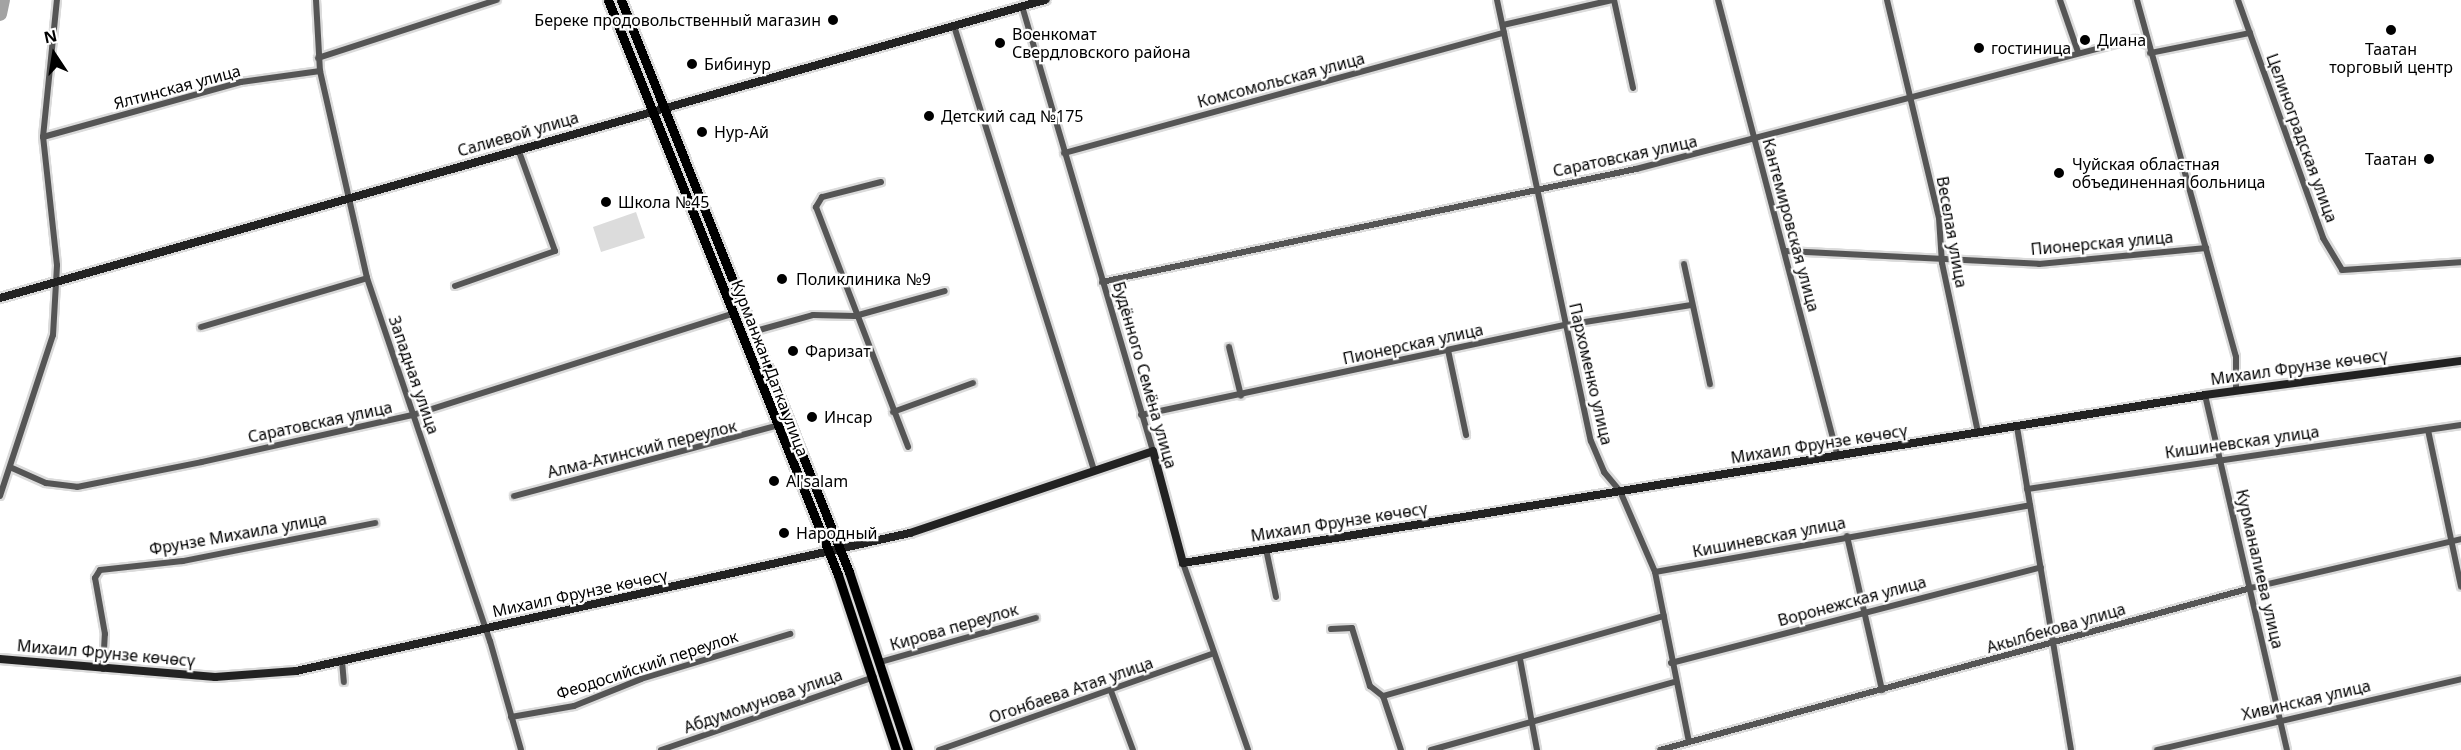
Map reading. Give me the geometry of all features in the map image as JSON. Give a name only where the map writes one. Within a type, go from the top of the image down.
[{"type":"main road","name":"Курманжан Датка улица","points":[[608,0],[827,553],[874,677],[896,750]]},
{"type":"main road","name":"Курманжан Датка улица","points":[[621,0],[839,550],[880,662],[908,750]]},
{"type":"main road","name":"Салиевой улица","points":[[0,298],[1045,0]]},
{"type":"main road","name":"Михаил Фрунзе көчөсү","points":[[1183,563],[2236,390],[2461,361]]},
{"type":"main road","name":"Михаил Фрунзе көчөсү","points":[[0,659],[103,669],[254,676],[342,661],[839,550],[991,508],[1094,469],[1153,452]]},
{"type":"main road","name":"Будённого Семёна улица","points":[[1153,452],[1183,563]]},
{"type":"street","points":[[0,496],[12,468],[53,335],[54,283],[57,265],[43,137],[57,0]]},
{"type":"street","name":"Западная улица","points":[[316,0],[320,71],[347,200],[367,278],[486,629],[521,750]]},
{"type":"street","points":[[318,58],[497,0]]},
{"type":"street","name":"Пархоменко улица","points":[[1497,0],[1535,189],[1593,450],[1620,491],[1655,572],[1674,682],[1689,742]]},
{"type":"street","points":[[1503,25],[1613,0],[1633,88]]},
{"type":"street","name":"Кантемировская улица","points":[[1718,0],[1754,140],[1786,251],[1838,456]]},
{"type":"street","name":"Веселая улица","points":[[1887,0],[1939,218],[1942,262],[1978,433]]},
{"type":"street","points":[[2060,0],[2078,52]]},
{"type":"street","points":[[2138,0],[2147,45],[2235,357],[2236,390]]},
{"type":"street","name":"Целиноградская улица","points":[[2238,0],[2323,238],[2342,270],[2461,262]]},
{"type":"street","name":"Будённого Семёна улица","points":[[1022,6],[1153,452]]},
{"type":"street","points":[[954,26],[1094,469]]},
{"type":"street","name":"Комсомольская улица","points":[[1064,153],[1504,33]]},
{"type":"street","points":[[2150,53],[2250,33]]},
{"type":"street","name":"Саратовская улица","points":[[1102,282],[1754,140],[1910,96],[2135,39],[2147,45]]},
{"type":"street","name":"Ялтинская улица","points":[[43,137],[241,82],[320,71]]},
{"type":"street","points":[[455,286],[555,251],[518,149]]},
{"type":"street","points":[[881,182],[816,201],[855,316],[908,447]]},
{"type":"street","name":"Пионерская улица","points":[[1786,251],[1942,262],[1951,258],[2039,264],[2206,248]]},
{"type":"street","points":[[1683,264],[1710,384]]},
{"type":"street","points":[[201,327],[367,278]]},
{"type":"street","points":[[752,332],[813,315],[855,316],[945,291]]},
{"type":"street","name":"Пионерская улица","points":[[1141,415],[1241,396],[1566,325],[1691,305]]},
{"type":"street","name":"Саратовская улица","points":[[12,468],[46,483],[77,487],[413,416],[732,314]]},
{"type":"street","points":[[1229,347],[1241,396]]},
{"type":"street","points":[[1448,350],[1466,435]]},
{"type":"street","points":[[893,412],[973,383]]},
{"type":"street","name":"Курманалиева улица","points":[[2205,395],[2287,750]]},
{"type":"street","name":"Кишиневская улица","points":[[2027,489],[2221,457],[2461,425]]},
{"type":"street","name":"Алма-Атинский переулок","points":[[514,496],[776,426]]},
{"type":"street","points":[[2017,427],[2071,750]]},
{"type":"street","points":[[2428,430],[2461,587]]},
{"type":"street","name":"Кишиневская улица","points":[[1655,572],[2030,505]]},
{"type":"street","name":"Фрунзе Михаила улица","points":[[103,669],[105,634],[95,578],[100,570],[183,561],[375,523]]},
{"type":"street","points":[[1847,536],[1882,690]]},
{"type":"street","name":"Акылбекова улица","points":[[1660,750],[2251,588],[2461,539]]},
{"type":"street","points":[[1266,549],[1276,597]]},
{"type":"street","name":"Будённого Семёна улица","points":[[1183,563],[1212,654],[1248,750]]},
{"type":"street","name":"Воронежская улица","points":[[1671,663],[1864,610],[2041,567]]},
{"type":"street","points":[[1383,696],[1520,659],[1664,616]]},
{"type":"street","name":"Кирова переулок","points":[[880,662],[1035,618]]},
{"type":"street","points":[[1331,629],[1352,628],[1368,681],[1383,696],[1401,750]]},
{"type":"street","name":"Феодосийский переулок","points":[[511,717],[574,706],[641,679],[790,634]]},
{"type":"street","name":"Огонбаева Атая улица","points":[[939,750],[1212,654]]},
{"type":"street","points":[[1520,659],[1538,750]]},
{"type":"street","points":[[342,661],[344,682]]},
{"type":"street","name":"Абдумомунова улица","points":[[661,750],[874,677]]},
{"type":"street","name":"Хивинская улица","points":[[2157,750],[2461,679]]},
{"type":"street","points":[[1431,750],[1674,682]]},
{"type":"street","points":[[1111,691],[1133,750]]},
{"type":"shaded area","points":[[636,212],[645,238],[601,252],[593,227]]},
{"type":"waterway","points":[[0,14],[3,0]]},
{"type":"place","name":"Береке продовольственный магазин","points":[[833,20]]},
{"type":"place","name":"Таатан торговый центр","points":[[2391,30]]},
{"type":"place","name":"Диана","points":[[2085,40]]},
{"type":"place","name":"Военкомат Свердловского района","points":[[1000,43]]},
{"type":"place","name":"гостиница","points":[[1979,48]]},
{"type":"place","name":"Бибинур","points":[[692,64]]},
{"type":"place","name":"Детский сад №175","points":[[929,116]]},
{"type":"place","name":"Нур-Ай","points":[[702,132]]},
{"type":"place","name":"Таатан","points":[[2429,159]]},
{"type":"place","name":"Чуйская областная объединенная больница","points":[[2059,173]]},
{"type":"place","name":"Школа №45","points":[[606,202]]},
{"type":"place","name":"Поликлиника №9","points":[[782,279]]},
{"type":"place","name":"Фаризат","points":[[793,351]]},
{"type":"place","name":"Инсар","points":[[812,417]]},
{"type":"place","name":"Al'salam","points":[[774,481]]},
{"type":"place","name":"Народный","points":[[784,533]]}]
